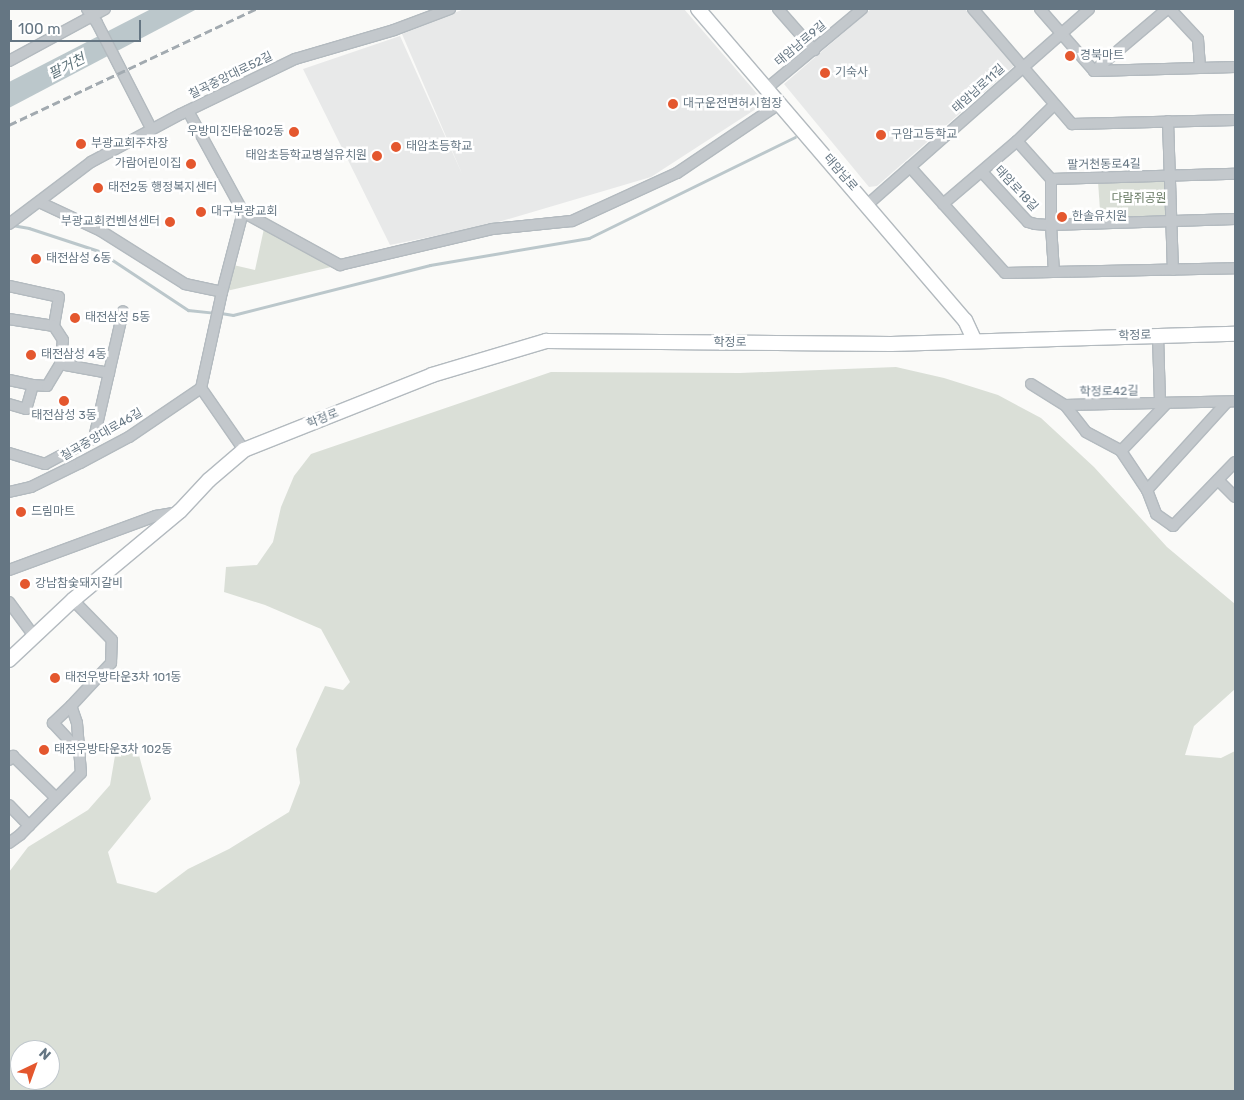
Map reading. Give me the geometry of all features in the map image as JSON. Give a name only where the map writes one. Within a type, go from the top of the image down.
[{"type":"main road","name":"태암남로","points":[[698,9],[965,320],[975,342]]},
{"type":"main road","name":"학정로","points":[[9,660],[73,600],[180,511],[209,480],[244,450],[432,375],[546,341],[891,344],[1235,334]]},
{"type":"street","points":[[9,61],[105,9]]},
{"type":"street","name":"칠곡중앙대로52길","points":[[9,224],[91,162],[151,128],[295,59],[394,30],[450,9]]},
{"type":"street","points":[[778,9],[814,50]]},
{"type":"street","points":[[844,9],[852,17]]},
{"type":"street","name":"태암남로9길","points":[[766,89],[862,9]]},
{"type":"street","points":[[973,9],[1072,124],[1235,120]]},
{"type":"street","points":[[1040,9],[1094,71]]},
{"type":"street","name":"태암남로11길","points":[[867,205],[1089,9]]},
{"type":"street","points":[[1094,71],[1168,9],[1198,39],[1200,68]]},
{"type":"street","points":[[92,16],[134,92],[151,128]]},
{"type":"street","points":[[1094,71],[1235,67]]},
{"type":"street","points":[[188,111],[243,212],[340,265],[492,229],[572,221],[677,173],[779,104]]},
{"type":"street","points":[[982,172],[1054,105]]},
{"type":"street","points":[[1168,121],[1173,270]]},
{"type":"street","name":"팔거천동로4길","points":[[1017,141],[1051,179],[1235,174]]},
{"type":"street","points":[[910,167],[1005,273],[1235,268]]},
{"type":"street","name":"태암로18길","points":[[944,204],[982,172],[1028,222],[1052,225],[1235,219]]},
{"type":"street","points":[[1051,179],[1054,272]]},
{"type":"street","points":[[39,202],[101,230],[185,284],[222,292]]},
{"type":"street","points":[[243,212],[213,329],[201,388],[244,450]]},
{"type":"street","points":[[9,286],[59,297],[54,326],[63,340],[60,364],[47,386],[9,380]]},
{"type":"street","points":[[9,453],[46,464],[94,438],[123,311]]},
{"type":"street","points":[[9,319],[54,326]]},
{"type":"street","points":[[1122,451],[1163,403],[1158,335]]},
{"type":"street","points":[[60,364],[110,373]]},
{"type":"street","points":[[1031,384],[1065,405]]},
{"type":"street","points":[[9,404],[26,409],[33,385]]},
{"type":"street","name":"칠곡중앙대로46길","points":[[9,492],[31,486],[96,454],[129,436],[201,388]]},
{"type":"street","name":"학정로42길","points":[[1065,405],[1231,401]]},
{"type":"street","name":"학정로42길","points":[[1147,490],[1231,401]]},
{"type":"street","name":"학정로42길","points":[[1065,405],[1086,432],[1122,451],[1147,490],[1156,514],[1173,526],[1235,462]]},
{"type":"street","points":[[1218,480],[1235,496]]},
{"type":"street","points":[[9,570],[156,516],[180,511]]},
{"type":"street","points":[[73,600],[112,640],[111,663],[53,723],[80,751]]},
{"type":"street","points":[[9,602],[34,636]]},
{"type":"street","points":[[9,844],[30,826],[81,773],[77,723],[70,706]]},
{"type":"street","points":[[9,760],[13,756],[56,798]]},
{"type":"street","points":[[9,805],[30,826]]},
{"type":"shaded area","name":"대구운전면허시험장","points":[[464,9],[684,9],[765,103],[651,177],[485,226],[390,245],[303,69],[400,36],[463,176],[402,34]]},
{"type":"shaded area","name":"구암고등학교","points":[[871,9],[965,9],[1015,65],[877,186],[869,187],[784,84]]},
{"type":"green space","name":"다람쥐공원","points":[[1166,179],[1169,218],[1101,223],[1098,184]]},
{"type":"green space","points":[[265,224],[340,265],[222,292],[229,264],[255,270]]},
{"type":"green space","points":[[896,367],[944,378],[998,395],[1041,418],[1094,467],[1167,547],[1235,604],[1235,689],[1194,726],[1185,755],[1221,758],[1235,751],[1235,1091],[9,1091],[9,872],[28,847],[88,810],[110,785],[117,744],[137,748],[151,799],[108,852],[117,883],[156,893],[188,869],[229,849],[289,812],[300,783],[296,749],[325,686],[343,690],[350,682],[321,629],[265,605],[224,592],[226,567],[257,565],[273,542],[281,507],[294,476],[311,454],[551,372],[740,373]]},
{"type":"water","name":"팔거천","points":[[151,9],[197,9],[9,108],[9,82]]},
{"type":"waterway","points":[[221,313],[233,315],[430,265],[589,238],[795,137]]},
{"type":"waterway","points":[[12,225],[29,228],[99,251],[188,310],[215,313]]},
{"type":"railway","points":[[9,125],[256,9]]},
{"type":"place","name":"경북마트","points":[[1070,56]]},
{"type":"place","name":"기숙사","points":[[825,73]]},
{"type":"place","name":"대구운전면허시험장","points":[[673,104]]},
{"type":"place","name":"우방미진타운102동","points":[[294,132]]},
{"type":"place","name":"구암고등학교","points":[[881,135]]},
{"type":"place","name":"부광교회주차장","points":[[81,144]]},
{"type":"place","name":"태암초등학교","points":[[396,147]]},
{"type":"place","name":"태암초등학교병설유치원","points":[[377,156]]},
{"type":"place","name":"가람어린이집","points":[[191,164]]},
{"type":"place","name":"태전2동 행정복지센터","points":[[98,188]]},
{"type":"place","name":"대구부광교회","points":[[201,212]]},
{"type":"place","name":"한솔유치원","points":[[1062,217]]},
{"type":"place","name":"부광교회컨벤션센터","points":[[170,222]]},
{"type":"place","name":"태전삼성 6동","points":[[36,259]]},
{"type":"place","name":"태전삼성 5동","points":[[75,318]]},
{"type":"place","name":"태전삼성 4동","points":[[31,355]]},
{"type":"place","name":"태전삼성 3동","points":[[64,401]]},
{"type":"place","name":"드림마트","points":[[21,512]]},
{"type":"place","name":"강남참숯돼지갈비","points":[[25,584]]},
{"type":"place","name":"태전우방타운3차 101동","points":[[55,678]]},
{"type":"place","name":"태전우방타운3차 102동","points":[[44,750]]}]
